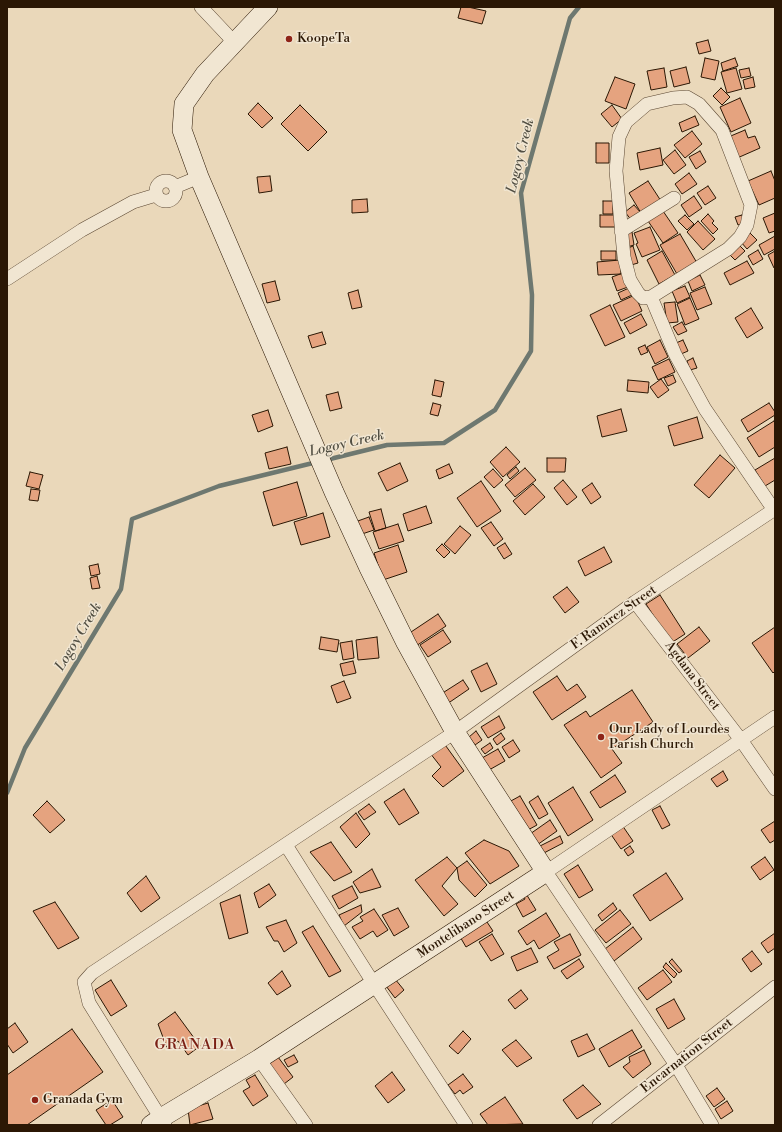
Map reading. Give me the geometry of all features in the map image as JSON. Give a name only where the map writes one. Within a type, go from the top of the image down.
[{"type":"main road","points":[[268,7],[205,74],[184,104],[182,130],[199,177],[334,492],[369,568],[406,643],[455,732],[546,872]]},
{"type":"main road","name":"Montelibano Street","points":[[159,1123],[546,872]]},
{"type":"street","points":[[201,7],[234,42]]},
{"type":"street","points":[[687,97],[699,104],[722,130],[751,205],[747,225],[740,237],[728,249],[651,298],[643,298],[638,293],[630,280],[624,257],[616,170],[619,137],[626,122],[647,104],[673,98],[687,97]]},
{"type":"street","points":[[7,279],[82,230],[133,202],[156,196],[155,190],[158,184],[164,180],[172,182],[175,187],[199,177]]},
{"type":"street","points":[[621,231],[674,198]]},
{"type":"street","points":[[651,298],[675,354],[705,409],[775,510]]},
{"type":"street","name":"F. Ramirez Street","points":[[159,1123],[89,1003],[84,982],[92,973],[455,732],[635,602],[775,510]]},
{"type":"street","name":"Agdana Street","points":[[635,602],[741,740],[775,789]]},
{"type":"street","name":"Montelibano Street","points":[[546,872],[775,717]]},
{"type":"street","points":[[286,845],[466,1125]]},
{"type":"street","points":[[546,872],[676,1065],[712,1125]]},
{"type":"street","name":"Encarnation Street","points":[[598,1125],[775,987]]},
{"type":"street","points":[[259,1059],[306,1125]]},
{"type":"building","points":[[461,7],[486,11],[482,24],[458,18]]},
{"type":"building","points":[[708,40],[711,51],[699,54],[696,43]]},
{"type":"building","points":[[705,58],[719,61],[715,80],[701,77]]},
{"type":"building","points":[[735,58],[738,66],[723,71],[721,63]]},
{"type":"building","points":[[686,67],[690,83],[674,87],[670,71]]},
{"type":"building","points":[[664,68],[667,87],[651,90],[647,71]]},
{"type":"building","points":[[736,68],[742,89],[727,93],[721,72]]},
{"type":"building","points":[[749,68],[751,76],[741,78],[739,70]]},
{"type":"building","points":[[615,77],[635,84],[626,109],[605,101]]},
{"type":"building","points":[[753,77],[755,87],[745,89],[743,80]]},
{"type":"building","points":[[721,88],[730,97],[722,105],[713,96]]},
{"type":"building","points":[[740,98],[751,123],[731,132],[720,107]]},
{"type":"building","points":[[258,103],[273,118],[262,128],[248,114]]},
{"type":"building","points":[[300,105],[327,132],[308,151],[281,124]]},
{"type":"building","points":[[612,105],[622,119],[612,127],[601,114]]},
{"type":"building","points":[[695,116],[699,125],[682,132],[679,123]]},
{"type":"building","points":[[745,130],[748,138],[755,136],[760,148],[735,159],[726,138]]},
{"type":"building","points":[[692,131],[702,144],[685,158],[674,145]]},
{"type":"building","points":[[596,143],[609,143],[609,163],[596,163]]},
{"type":"building","points":[[660,148],[663,165],[640,170],[637,153]]},
{"type":"building","points":[[675,150],[686,165],[674,174],[663,160]]},
{"type":"building","points":[[700,151],[706,162],[696,169],[689,157]]},
{"type":"building","points":[[771,171],[775,181],[775,198],[759,205],[748,181]]},
{"type":"building","points":[[689,173],[697,184],[682,194],[675,184]]},
{"type":"building","points":[[270,176],[272,191],[259,193],[257,177]]},
{"type":"building","points":[[648,181],[661,201],[641,213],[629,193]]},
{"type":"building","points":[[708,186],[716,198],[705,205],[697,193]]},
{"type":"building","points":[[694,196],[702,208],[689,217],[681,205]]},
{"type":"building","points":[[367,199],[368,212],[352,213],[352,200]]},
{"type":"building","points":[[603,201],[613,201],[613,214],[603,214]]},
{"type":"building","points":[[634,205],[641,213],[632,221],[625,212]]},
{"type":"building","points":[[663,211],[678,233],[663,243],[648,221]]},
{"type":"building","points":[[775,213],[775,231],[769,233],[763,218]]},
{"type":"building","points":[[708,214],[714,221],[712,223],[718,229],[713,234],[701,221]]},
{"type":"building","points":[[600,215],[615,215],[615,227],[600,227]]},
{"type":"building","points":[[685,215],[694,224],[687,230],[678,221]]},
{"type":"building","points":[[742,215],[744,223],[738,225],[735,217]]},
{"type":"building","points":[[698,221],[715,239],[703,250],[687,232]]},
{"type":"building","points":[[650,227],[660,250],[642,257],[636,244],[638,243],[634,233]]},
{"type":"building","points":[[632,232],[634,245],[627,247],[624,233]]},
{"type":"building","points":[[750,233],[757,240],[747,249],[741,242]]},
{"type":"building","points":[[680,234],[697,263],[677,274],[660,245]]},
{"type":"building","points":[[775,236],[775,249],[764,255],[759,245]]},
{"type":"building","points":[[736,242],[745,251],[735,260],[726,251]]},
{"type":"building","points":[[633,246],[638,263],[631,265],[626,249]]},
{"type":"building","points":[[758,250],[763,259],[753,265],[748,256]]},
{"type":"building","points":[[601,251],[616,251],[616,260],[601,260]]},
{"type":"building","points":[[662,251],[675,275],[659,284],[647,260]]},
{"type":"building","points":[[775,251],[775,267],[774,268],[768,255]]},
{"type":"building","points":[[620,260],[621,274],[598,275],[597,262]]},
{"type":"building","points":[[747,261],[754,273],[730,285],[724,273]]},
{"type":"building","points":[[623,273],[628,287],[617,291],[612,277]]},
{"type":"building","points":[[700,275],[705,285],[692,291],[688,281]]},
{"type":"building","points":[[275,281],[280,300],[267,303],[262,284]]},
{"type":"building","points":[[685,286],[690,297],[677,303],[672,291]]},
{"type":"building","points":[[705,287],[712,304],[697,310],[690,293]]},
{"type":"building","points":[[629,288],[632,295],[621,300],[618,293]]},
{"type":"building","points":[[358,290],[362,307],[352,309],[348,293]]},
{"type":"building","points":[[635,295],[642,311],[621,321],[613,305]]},
{"type":"building","points":[[690,298],[699,319],[685,325],[677,304]]},
{"type":"building","points":[[675,302],[678,322],[667,323],[664,303]]},
{"type":"building","points":[[610,305],[625,337],[605,346],[590,315]]},
{"type":"building","points":[[751,308],[763,328],[747,338],[735,318]]},
{"type":"building","points":[[641,314],[647,325],[630,334],[624,323]]},
{"type":"building","points":[[682,322],[687,331],[678,335],[673,327]]},
{"type":"building","points":[[322,332],[326,344],[312,348],[308,336]]},
{"type":"building","points":[[660,340],[668,357],[655,364],[647,347]]},
{"type":"building","points":[[683,340],[688,351],[681,354],[676,343]]},
{"type":"building","points":[[645,345],[648,352],[641,355],[638,348]]},
{"type":"building","points":[[693,358],[697,368],[690,370],[687,361]]},
{"type":"building","points":[[669,359],[675,372],[658,380],[652,367]]},
{"type":"building","points":[[673,375],[676,382],[668,386],[664,378]]},
{"type":"building","points":[[661,379],[669,390],[658,398],[650,387]]},
{"type":"building","points":[[435,380],[444,382],[441,397],[432,395]]},
{"type":"building","points":[[628,380],[649,382],[648,393],[627,391]]},
{"type":"building","points":[[338,392],[342,408],[330,411],[326,395]]},
{"type":"building","points":[[433,403],[441,405],[438,416],[430,414]]},
{"type":"building","points":[[769,403],[775,412],[775,415],[748,432],[741,420]]},
{"type":"building","points":[[621,409],[627,431],[602,437],[597,416]]},
{"type":"building","points":[[268,410],[273,426],[258,432],[252,415]]},
{"type":"building","points":[[697,417],[703,438],[674,446],[668,426]]},
{"type":"building","points":[[774,421],[775,447],[759,457],[747,438]]},
{"type":"building","points":[[287,447],[291,464],[269,469],[265,453]]},
{"type":"building","points":[[506,447],[520,462],[503,477],[490,462]]},
{"type":"building","points":[[720,455],[735,468],[709,498],[694,485]]},
{"type":"building","points":[[547,458],[566,458],[565,472],[547,472]]},
{"type":"building","points":[[775,458],[775,480],[765,486],[755,470]]},
{"type":"building","points":[[400,463],[408,481],[387,491],[378,473]]},
{"type":"building","points":[[449,464],[453,473],[439,479],[436,470]]},
{"type":"building","points":[[516,467],[519,471],[510,479],[507,475]]},
{"type":"building","points":[[525,468],[536,480],[515,497],[505,485]]},
{"type":"building","points":[[493,469],[503,480],[494,488],[484,477]]},
{"type":"building","points":[[30,472],[43,475],[39,489],[26,486]]},
{"type":"building","points":[[563,480],[577,497],[567,505],[554,488]]},
{"type":"building","points":[[481,481],[501,511],[477,527],[457,498]]},
{"type":"building","points":[[297,482],[307,516],[273,526],[263,492]]},
{"type":"building","points":[[592,483],[601,497],[591,504],[582,490]]},
{"type":"building","points":[[533,484],[545,497],[525,515],[513,501]]},
{"type":"building","points":[[31,489],[40,490],[38,501],[29,500]]},
{"type":"building","points":[[426,506],[432,523],[408,531],[403,514]]},
{"type":"building","points":[[381,509],[386,528],[375,531],[369,512]]},
{"type":"building","points":[[323,513],[330,537],[301,545],[294,522]]},
{"type":"building","points":[[369,517],[374,530],[359,535],[355,522]]},
{"type":"building","points":[[491,522],[503,539],[494,546],[481,528]]},
{"type":"building","points":[[398,524],[404,541],[379,549],[373,532]]},
{"type":"building","points":[[460,526],[471,535],[455,554],[444,544]]},
{"type":"building","points":[[505,543],[512,554],[504,559],[497,548]]},
{"type":"building","points":[[442,544],[450,552],[444,558],[436,550]]},
{"type":"building","points":[[398,545],[407,572],[383,580],[374,553]]},
{"type":"building","points":[[604,547],[612,562],[585,576],[578,561]]},
{"type":"building","points":[[98,564],[100,574],[91,576],[89,566]]},
{"type":"building","points":[[97,576],[100,588],[92,589],[90,578]]},
{"type":"building","points":[[567,587],[579,602],[565,613],[553,597]]},
{"type":"building","points":[[660,595],[685,634],[671,643],[646,604]]},
{"type":"building","points":[[438,614],[446,626],[416,646],[408,634]]},
{"type":"building","points":[[699,627],[710,641],[688,658],[677,644]]},
{"type":"building","points":[[775,627],[775,671],[773,673],[752,643]]},
{"type":"building","points":[[443,630],[451,642],[428,657],[420,645]]},
{"type":"building","points":[[321,637],[339,640],[337,652],[319,649]]},
{"type":"building","points":[[377,637],[379,658],[358,660],[356,640]]},
{"type":"building","points":[[352,641],[354,658],[343,660],[340,643]]},
{"type":"building","points":[[353,661],[356,673],[343,676],[340,664]]},
{"type":"building","points":[[487,663],[497,684],[481,692],[471,671]]},
{"type":"building","points":[[557,676],[567,691],[577,684],[586,697],[552,720],[533,692]]},
{"type":"building","points":[[463,680],[469,689],[447,704],[441,694]]},
{"type":"building","points":[[344,681],[351,698],[337,703],[331,686]]},
{"type":"building","name":"Our Lady of Lourdes Parish Church","points":[[632,690],[653,722],[612,749],[622,763],[601,778],[564,725],[586,711],[590,717]]},
{"type":"building","points":[[499,716],[505,728],[488,738],[481,727]]},
{"type":"building","points":[[476,731],[482,740],[475,745],[469,737]]},
{"type":"building","points":[[501,733],[505,739],[497,745],[493,739]]},
{"type":"building","points":[[513,740],[520,751],[509,758],[502,747]]},
{"type":"building","points":[[443,742],[464,771],[443,787],[432,776],[441,767],[430,753]]},
{"type":"building","points":[[490,743],[493,748],[485,754],[481,749]]},
{"type":"building","points":[[498,749],[505,761],[489,770],[482,758]]},
{"type":"building","points":[[723,771],[728,780],[717,787],[711,779]]},
{"type":"building","points":[[615,775],[626,792],[600,808],[590,792]]},
{"type":"building","points":[[573,787],[593,820],[568,836],[548,803]]},
{"type":"building","points":[[404,789],[419,813],[399,825],[384,802]]},
{"type":"building","points":[[520,796],[537,825],[526,831],[509,802]]},
{"type":"building","points":[[538,796],[548,814],[539,819],[529,802]]},
{"type":"building","points":[[47,801],[65,820],[50,833],[33,815]]},
{"type":"building","points":[[369,804],[376,812],[364,820],[358,812]]},
{"type":"building","points":[[660,806],[670,825],[662,829],[652,810]]},
{"type":"building","points":[[356,813],[370,834],[356,848],[340,827]]},
{"type":"building","points":[[550,820],[557,831],[537,845],[530,834]]},
{"type":"building","points":[[775,821],[775,840],[770,843],[761,830]]},
{"type":"building","points":[[622,825],[633,841],[621,849],[610,833]]},
{"type":"building","points":[[560,836],[563,843],[542,854],[538,847]]},
{"type":"building","points":[[484,840],[509,851],[519,866],[490,884],[465,853]]},
{"type":"building","points":[[331,842],[352,872],[334,881],[310,852]]},
{"type":"building","points":[[630,846],[634,852],[628,856],[624,850]]},
{"type":"building","points":[[447,857],[457,868],[442,886],[458,904],[444,916],[415,880]]},
{"type":"building","points":[[765,857],[774,870],[760,880],[751,867]]},
{"type":"building","points":[[467,861],[487,885],[475,897],[459,880],[457,868]]},
{"type":"building","points":[[578,865],[593,890],[579,898],[564,874]]},
{"type":"building","points":[[372,869],[381,887],[360,893],[353,882]]},
{"type":"building","points":[[666,873],[683,899],[650,921],[633,895]]},
{"type":"building","points":[[146,876],[160,898],[141,912],[127,893]]},
{"type":"building","points":[[269,884],[276,895],[259,908],[254,893]]},
{"type":"building","points":[[352,886],[358,898],[339,909],[332,896]]},
{"type":"building","points":[[525,892],[536,910],[523,917],[516,904],[525,899],[522,893]]},
{"type":"building","points":[[240,895],[248,933],[229,939],[220,903]]},
{"type":"building","points":[[55,902],[79,938],[58,949],[33,911]]},
{"type":"building","points":[[613,903],[617,909],[602,921],[598,915]]},
{"type":"building","points":[[361,905],[362,912],[344,926],[339,915]]},
{"type":"building","points":[[398,908],[409,927],[394,936],[382,915]]},
{"type":"building","points":[[374,909],[388,930],[377,937],[373,931],[360,939],[352,927],[363,921],[360,917]]},
{"type":"building","points":[[620,910],[631,924],[606,943],[595,930]]},
{"type":"building","points":[[546,913],[560,936],[539,949],[534,940],[527,945],[518,931]]},
{"type":"building","points":[[485,919],[493,931],[466,947],[459,935]]},
{"type":"building","points":[[286,920],[297,943],[284,952],[278,941],[274,941],[266,927]]},
{"type":"building","points":[[313,926],[341,971],[329,977],[302,932]]},
{"type":"building","points":[[633,927],[642,939],[614,961],[605,949]]},
{"type":"building","points":[[775,933],[775,948],[768,953],[761,943]]},
{"type":"building","points":[[492,934],[504,954],[491,961],[479,942]]},
{"type":"building","points":[[570,934],[581,955],[554,969],[547,957],[559,950],[554,942]]},
{"type":"building","points":[[531,948],[538,962],[517,971],[511,957]]},
{"type":"building","points":[[752,951],[762,964],[751,972],[742,959]]},
{"type":"building","points":[[579,959],[584,967],[567,979],[561,971]]},
{"type":"building","points":[[672,959],[682,971],[679,973],[669,962]]},
{"type":"building","points":[[666,963],[677,974],[674,978],[663,967]]},
{"type":"building","points":[[663,970],[672,982],[647,1000],[638,988]]},
{"type":"building","points":[[282,971],[291,986],[277,995],[268,983]]},
{"type":"building","points":[[395,979],[404,990],[395,998],[386,986]]},
{"type":"building","points":[[111,980],[127,1006],[111,1016],[95,990]]},
{"type":"building","points":[[521,990],[528,999],[515,1009],[508,1000]]},
{"type":"building","points":[[674,999],[685,1019],[668,1029],[656,1009]]},
{"type":"building","points":[[175,1012],[200,1046],[188,1055],[178,1041],[167,1048],[158,1024]]},
{"type":"building","points":[[15,1023],[28,1042],[13,1053],[7,1044],[7,1029]]},
{"type":"building","name":"Granada Gym","points":[[72,1029],[103,1072],[27,1125],[7,1125],[7,1075]]},
{"type":"building","points":[[632,1030],[642,1047],[609,1067],[599,1049]]},
{"type":"building","points":[[463,1031],[471,1039],[458,1054],[449,1046]]},
{"type":"building","points":[[587,1034],[595,1049],[578,1057],[571,1041]]},
{"type":"building","points":[[516,1040],[532,1058],[517,1067],[502,1050]]},
{"type":"building","points":[[644,1050],[651,1064],[633,1078],[623,1067],[630,1062],[629,1057]]},
{"type":"building","points":[[294,1055],[298,1062],[288,1067],[284,1060]]},
{"type":"building","points":[[278,1057],[293,1077],[284,1084],[268,1064]]},
{"type":"building","points":[[392,1072],[405,1090],[388,1103],[375,1086]]},
{"type":"building","points":[[463,1074],[473,1087],[463,1094],[460,1090],[455,1094],[448,1085]]},
{"type":"building","points":[[255,1075],[268,1096],[253,1106],[243,1091],[250,1087],[246,1080]]},
{"type":"building","points":[[583,1085],[601,1104],[577,1119],[563,1100]]},
{"type":"building","points":[[717,1088],[725,1099],[714,1107],[706,1096]]},
{"type":"building","points":[[505,1097],[523,1124],[488,1125],[480,1114]]},
{"type":"building","points":[[112,1100],[123,1117],[110,1125],[106,1125],[96,1110]]},
{"type":"building","points":[[727,1101],[733,1111],[721,1119],[715,1109]]},
{"type":"building","points":[[208,1103],[213,1119],[190,1125],[188,1109]]},
{"type":"waterway","name":"Logoy Creek","points":[[326,460],[387,445],[444,443],[495,410],[531,351],[532,295],[521,193],[570,18],[579,7]]},
{"type":"waterway","name":"Logoy Creek","points":[[7,793],[25,748],[121,589],[132,519],[219,486],[317,462]]},
{"type":"place","name":"KoopeTa","points":[[289,39]]},
{"type":"place","name":"Our Lady of Lourdes Parish Church","points":[[601,737]]},
{"type":"place","name":"Granada Gym","points":[[35,1100]]},
{"type":"district","name":"GRANADA","points":[[195,1045]]}]
